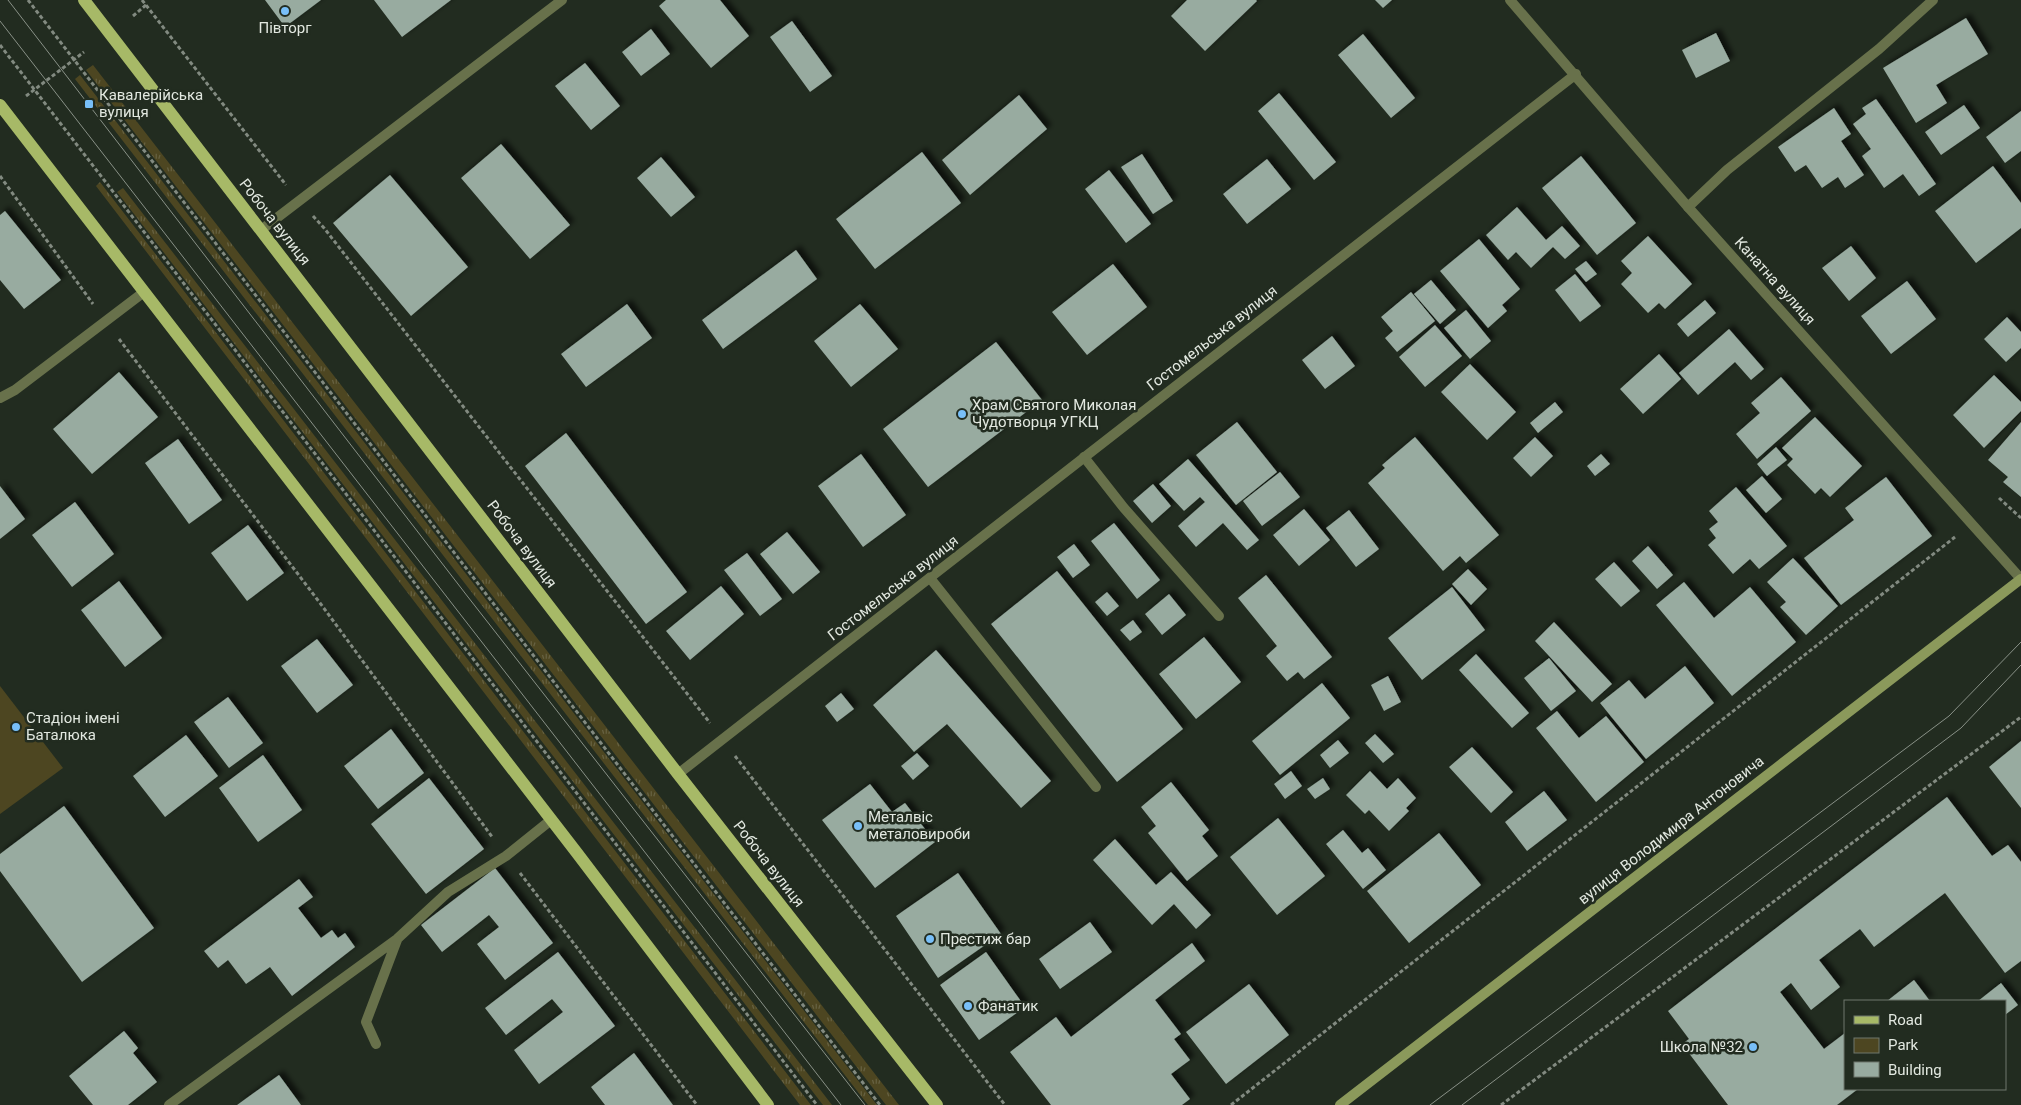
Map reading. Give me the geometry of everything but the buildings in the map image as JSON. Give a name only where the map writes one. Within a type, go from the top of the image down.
[{"type":"main road","name":"Робоча вулиця","points":[[84,0],[678,774],[937,1105]]},
{"type":"main road","points":[[0,105],[768,1105]]},
{"type":"street","points":[[260,230],[562,0]]},
{"type":"street","name":"Канатна вулиця","points":[[1510,0],[1576,74],[1688,207],[2021,579]]},
{"type":"street","points":[[1688,207],[1727,170],[1879,49],[1933,0]]},
{"type":"street","name":"Гостомельська вулиця","points":[[678,774],[1576,74]]},
{"type":"street","points":[[0,398],[15,390],[144,292]]},
{"type":"street","points":[[1084,457],[1124,508],[1219,616]]},
{"type":"street","points":[[930,578],[1096,787]]},
{"type":"street","name":"вулиця Володимира Антоновича","points":[[1340,1105],[2021,579]]},
{"type":"street","points":[[169,1105],[397,939],[448,892],[506,856],[551,820]]},
{"type":"street","points":[[376,1044],[366,1022],[397,939]]},
{"type":"path","points":[[28,0],[880,1105]]},
{"type":"path","points":[[142,0],[299,201],[324,228],[1005,1105]]},
{"type":"path","points":[[133,16],[146,5]]},
{"type":"path","points":[[0,45],[816,1105]]},
{"type":"path","points":[[26,96],[84,52]]},
{"type":"path","points":[[0,176],[105,321],[320,603],[506,856],[697,1105]]},
{"type":"path","points":[[2000,498],[2021,518]]},
{"type":"path","points":[[1230,1105],[1972,524]]},
{"type":"path","points":[[1501,1105],[2021,717]]},
{"type":"green space","points":[[93,65],[899,1105],[886,1105],[86,70]]},
{"type":"green space","points":[[80,75],[877,1105],[868,1105],[75,79]]},
{"type":"green space","points":[[100,182],[811,1105],[800,1105],[96,186]]},
{"type":"green space","points":[[123,188],[832,1105],[823,1105],[117,192]]},
{"type":"green space","name":"Стадіон імені Баталюка","points":[[0,686],[63,768],[0,814]]},
{"type":"tram line","points":[[8,0],[468,597],[865,1105]]},
{"type":"tram line","points":[[0,21],[841,1105]]},
{"type":"tram line","points":[[1430,1105],[1949,716],[2021,642]]},
{"type":"tram line","points":[[1462,1105],[1961,728],[2021,665]]},
{"type":"place","name":"Півторг","points":[[285,11]]},
{"type":"place","name":"Кавалерійська вулиця","points":[[89,104]]},
{"type":"place","name":"Храм Святого Миколая Чудотворця УГКЦ","points":[[962,414]]},
{"type":"place","name":"Стадіон імені Баталюка","points":[[16,727]]},
{"type":"place","name":"Металвіс металовироби","points":[[858,826]]},
{"type":"place","name":"Престиж бар","points":[[930,939]]},
{"type":"place","name":"Фанатик","points":[[968,1006]]},
{"type":"place","name":"Школа №32","points":[[1753,1047]]}]
